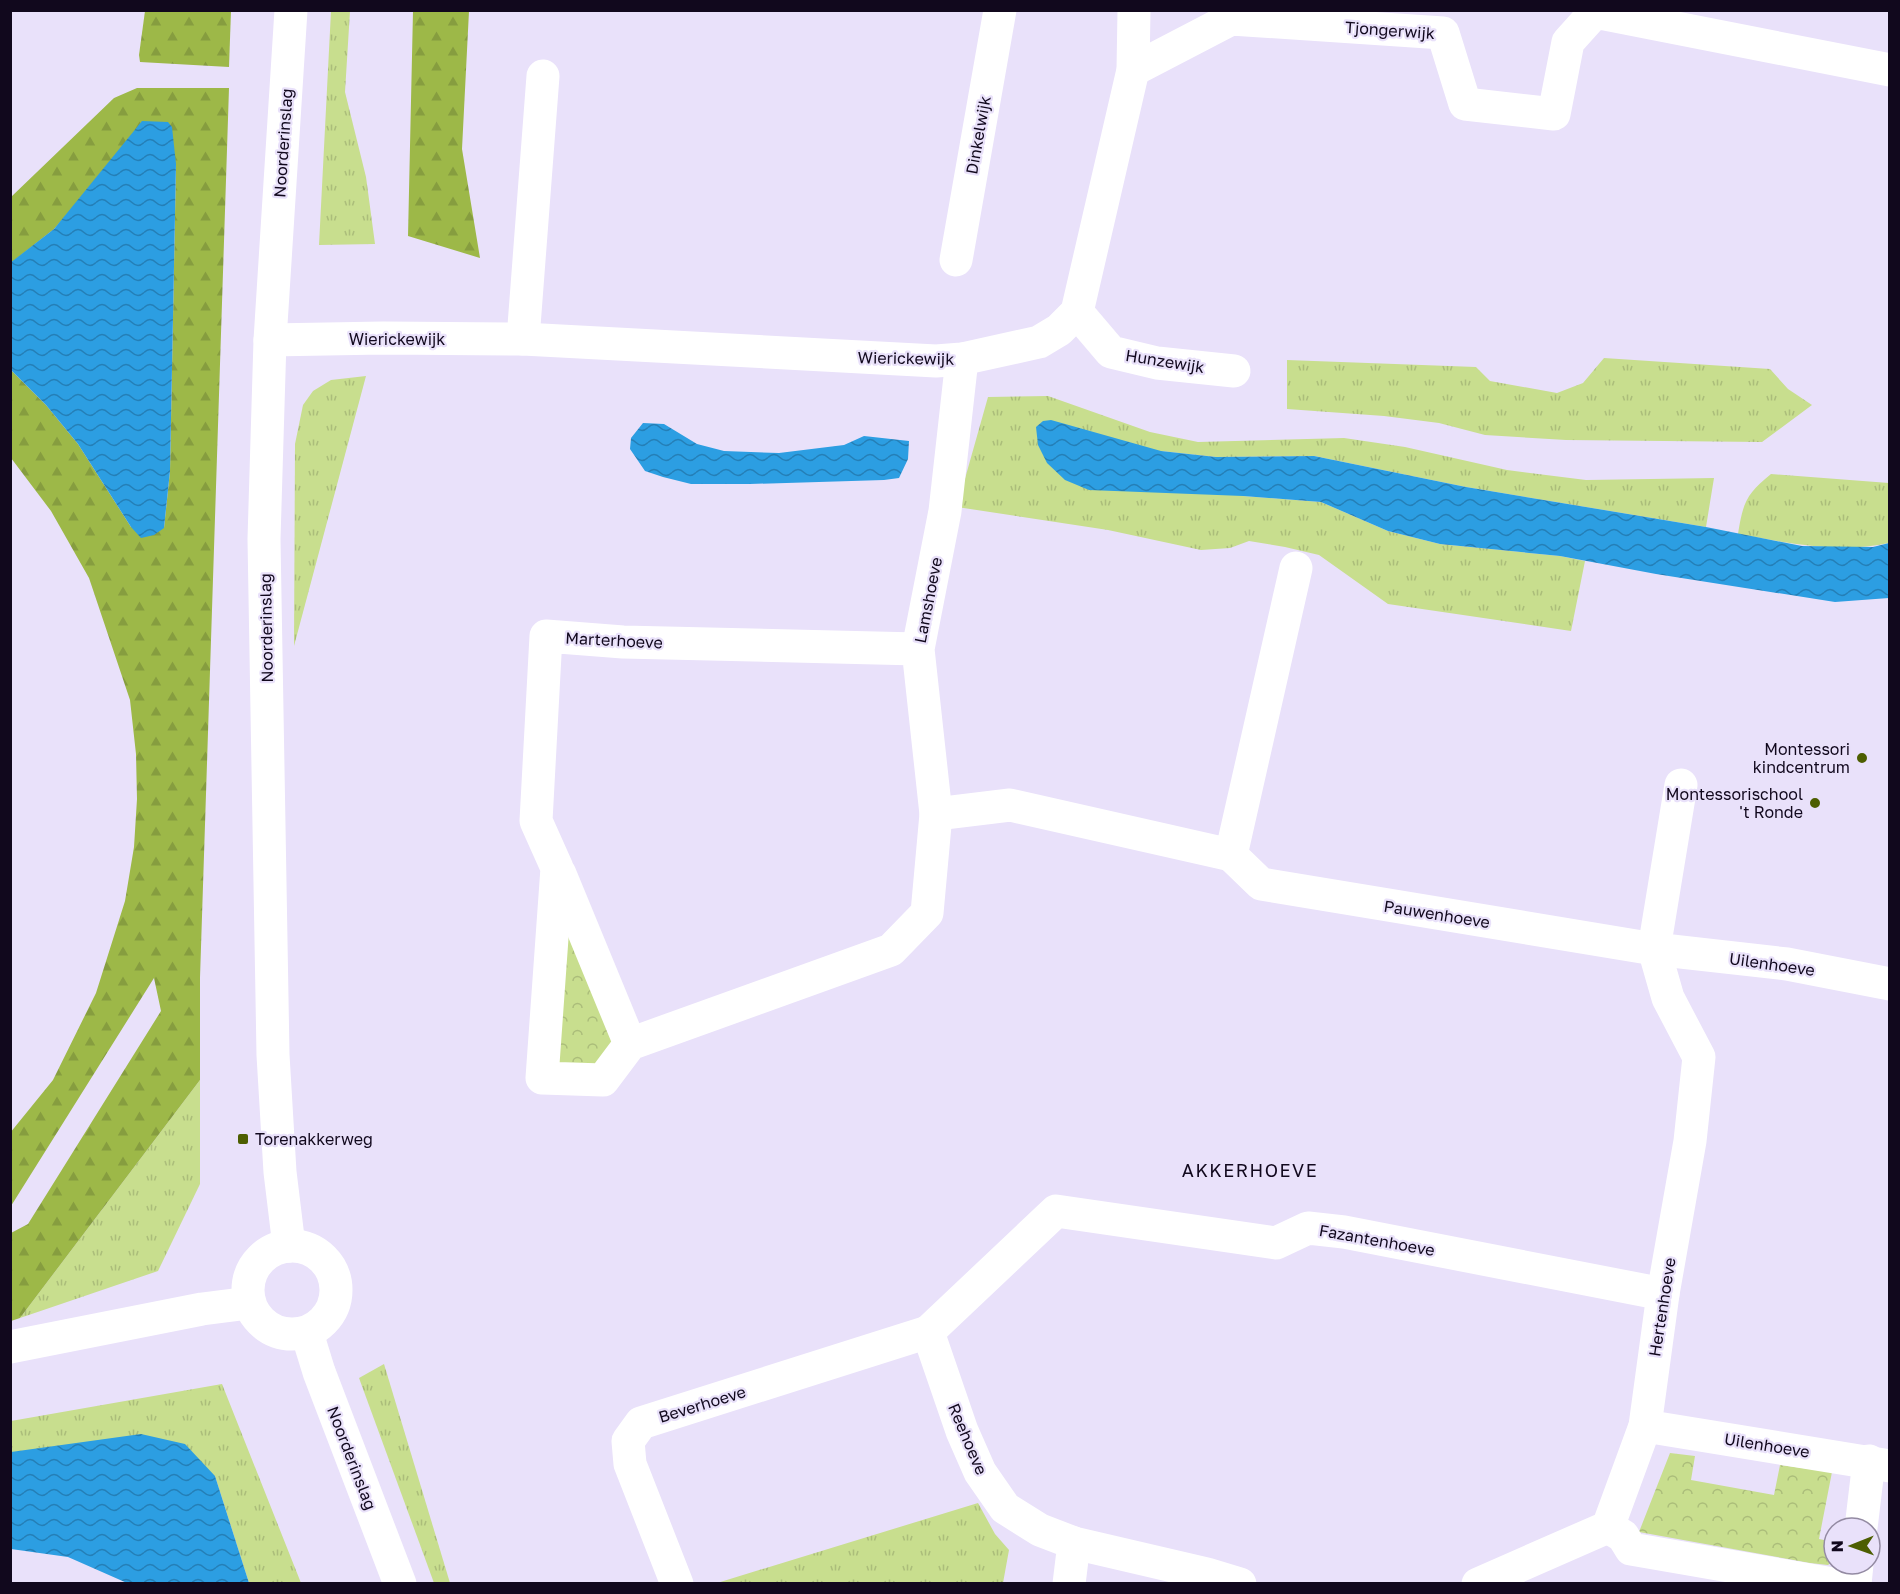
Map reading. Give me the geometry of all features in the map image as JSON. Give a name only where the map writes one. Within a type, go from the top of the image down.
[{"type":"street","name":"Noorderinslag","points":[[289,1246],[282,1191],[273,1055],[264,539],[270,340],[291,10]]},
{"type":"street","name":"Dinkelwijk","points":[[956,260],[1000,10]]},
{"type":"street","points":[[1077,312],[1133,70],[1134,10]]},
{"type":"street","name":"Tjongerwijk","points":[[1133,70],[1231,19],[1443,33],[1465,104],[1554,114],[1568,42],[1595,12],[1890,70]]},
{"type":"street","points":[[523,339],[543,76]]},
{"type":"street","name":"Wierickewijk","points":[[270,340],[523,339],[936,361],[962,359],[1039,342],[1059,330],[1077,312]]},
{"type":"street","name":"Hunzewijk","points":[[1077,312],[1111,352],[1157,363],[1234,371]]},
{"type":"street","name":"Lamshoeve","points":[[630,1044],[891,950],[927,913],[936,814],[918,649],[945,511],[962,359]]},
{"type":"street","points":[[936,814],[1010,805],[1231,855],[1296,568]]},
{"type":"street","name":"Marterhoeve","points":[[557,868],[542,1078],[603,1080],[630,1044],[557,868],[536,820],[546,636],[622,642],[918,649]]},
{"type":"street","points":[[1654,949],[1681,785]]},
{"type":"street","name":"Pauwenhoeve","points":[[1231,855],[1261,884],[1654,949]]},
{"type":"street","name":"Uilenhoeve","points":[[1654,949],[1787,964],[1890,984]]},
{"type":"street","name":"Hertenhoeve","points":[[1608,1527],[1645,1426],[1663,1294],[1690,1141],[1699,1057],[1668,998],[1654,949]]},
{"type":"street","name":"Fazantenhoeve","points":[[928,1332],[1056,1211],[1276,1243],[1308,1228],[1344,1232],[1663,1294]]},
{"type":"street","points":[[289,1246],[304,1248],[319,1254],[330,1267],[336,1283],[336,1296],[330,1314],[316,1328],[307,1333],[277,1333],[264,1326],[253,1313],[249,1303],[247,1286],[250,1273],[262,1257],[273,1250],[289,1246]]},
{"type":"street","points":[[10,1347],[202,1309],[249,1303]]},
{"type":"street","name":"Reehoeve","points":[[928,1332],[962,1431],[980,1472],[1005,1508],[1041,1530],[1074,1543],[1240,1584]]},
{"type":"street","name":"Beverhoeve","points":[[677,1584],[630,1464],[628,1441],[641,1423],[928,1332]]},
{"type":"street","name":"Noorderinslag","points":[[307,1333],[400,1584]]},
{"type":"street","name":"Uilenhoeve","points":[[1645,1426],[1879,1464]]},
{"type":"street","points":[[1864,1516],[1879,1464]]},
{"type":"street","points":[[1478,1584],[1608,1527],[1623,1536],[1631,1549],[1833,1584]]},
{"type":"street","points":[[1069,1584],[1074,1543]]},
{"type":"green space","points":[[145,11],[231,11],[229,67],[140,62]]},
{"type":"green space","points":[[331,11],[350,11],[345,92],[366,177],[375,244],[319,245]]},
{"type":"green space","points":[[413,11],[469,11],[462,149],[480,258],[408,236]]},
{"type":"green space","points":[[137,88],[229,88],[200,978],[200,1080],[20,1318],[11,1321],[11,1233],[28,1224],[161,1011],[154,978],[11,1206],[10,1133],[53,1080],[96,993],[125,901],[134,847],[137,799],[136,754],[130,700],[89,578],[51,511],[11,458],[11,370],[46,405],[78,444],[131,527],[164,528],[170,471],[176,164],[78,202],[54,229],[11,263],[11,197],[114,98]]},
{"type":"green space","points":[[1604,358],[1770,369],[1788,389],[1812,405],[1762,442],[1566,440],[1485,435],[1439,423],[1384,416],[1287,409],[1287,360],[1476,367],[1490,381],[1557,393],[1583,383]]},
{"type":"green space","points":[[366,376],[294,646],[295,444],[303,405],[313,391],[331,380]]},
{"type":"green space","points":[[1048,396],[1150,432],[1198,442],[1344,438],[1405,447],[1507,470],[1586,480],[1714,478],[1706,527],[1466,487],[1314,456],[1216,457],[1161,451],[1243,496],[1321,502],[1388,531],[1440,544],[1560,556],[1585,561],[1571,631],[1388,604],[1319,555],[1285,547],[1249,541],[1230,548],[1201,550],[1108,530],[957,507],[988,397]]},
{"type":"green space","points":[[1771,474],[1889,483],[1889,543],[1852,548],[1813,546],[1738,534],[1747,500],[1756,487]]},
{"type":"green space","points":[[557,868],[630,1044],[603,1080],[542,1078]]},
{"type":"green space","points":[[200,1080],[200,1184],[158,1271],[20,1318]]},
{"type":"green space","points":[[384,1364],[450,1583],[434,1583],[359,1378]]},
{"type":"green space","points":[[222,1384],[301,1583],[249,1583],[215,1476],[11,1452],[11,1421]]},
{"type":"green space","points":[[1670,1453],[1695,1456],[1691,1480],[1774,1495],[1780,1465],[1832,1472],[1819,1539],[1822,1540],[1822,1564],[1639,1532]]},
{"type":"green space","points":[[978,1503],[995,1534],[1009,1550],[1003,1583],[717,1583]]},
{"type":"water","points":[[142,121],[168,122],[172,127],[176,164],[170,471],[164,528],[154,535],[141,538],[131,527],[78,444],[46,405],[11,370],[10,263],[54,229]]},
{"type":"water","points":[[1051,420],[1161,451],[1216,457],[1314,456],[1466,487],[1706,527],[1802,546],[1873,547],[1889,543],[1889,598],[1835,602],[1656,574],[1560,556],[1440,544],[1388,531],[1321,502],[1243,496],[1089,490],[1065,480],[1047,463],[1038,445],[1036,427],[1043,421]]},
{"type":"water","points":[[643,423],[664,424],[697,444],[724,451],[779,453],[844,445],[864,436],[909,441],[908,459],[899,478],[884,480],[691,484],[645,471],[630,449],[631,438]]},
{"type":"water","points":[[141,1434],[185,1444],[215,1476],[249,1583],[127,1583],[68,1557],[11,1549],[11,1452]]},
{"type":"place","name":"Montessori kindcentrum","points":[[1862,758]]},
{"type":"place","name":"Montessorischool 't Ronde","points":[[1815,803]]},
{"type":"place","name":"Torenakkerweg","points":[[243,1139]]},
{"type":"district","name":"AKKERHOEVE","points":[[1250,1171]]}]
